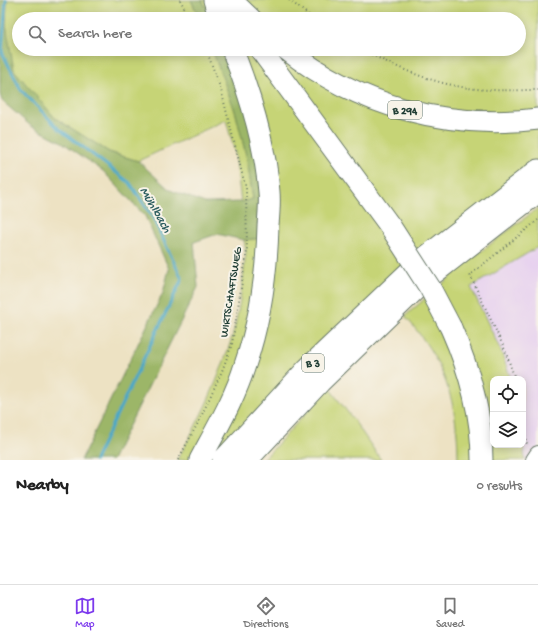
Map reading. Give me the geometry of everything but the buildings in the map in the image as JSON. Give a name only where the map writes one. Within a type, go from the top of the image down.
[{"type":"highway","points":[[214,0],[218,12]]},
{"type":"highway","points":[[225,0],[233,12]]},
{"type":"highway","points":[[231,0],[244,12]]},
{"type":"highway","points":[[200,460],[228,406],[245,366],[259,316],[268,264],[269,192],[262,146],[259,130],[235,56]]},
{"type":"highway","points":[[265,56],[390,226],[430,288],[451,328],[469,372],[477,401],[482,436],[482,460]]},
{"type":"highway","name":"B 294","points":[[296,56],[332,80],[357,93],[401,109],[479,122],[538,119]]},
{"type":"highway","name":"B 3","points":[[247,460],[421,273],[499,198],[538,170]]},
{"type":"highway","name":"B 3","points":[[223,460],[308,368],[421,273],[538,192]]},
{"type":"path","points":[[180,0],[186,12]]},
{"type":"path","points":[[289,0],[305,12]]},
{"type":"path","name":"WIRTSCHAFTSWEG","points":[[178,460],[199,421],[222,371],[232,344],[238,316],[247,251],[246,189],[221,90],[209,56]]},
{"type":"path","points":[[374,56],[394,67],[430,80],[476,89],[538,90]]},
{"type":"path","points":[[514,376],[505,350],[470,274],[538,220]]},
{"type":"path","points":[[526,442],[536,457]]},
{"type":"shaded area","points":[[538,247],[538,460],[525,460],[523,448],[526,448],[526,376],[510,376],[501,351],[471,287]]},
{"type":"green space","points":[[0,0],[7,0],[6,25],[14,70],[55,118],[109,152],[138,161],[170,190],[205,203],[241,202],[253,199],[247,159],[236,114],[215,56],[227,56],[246,109],[260,173],[263,238],[244,240],[217,234],[194,242],[198,287],[112,460],[81,460],[163,293],[169,269],[145,216],[103,171],[62,142],[31,126],[2,101],[0,94]]},
{"type":"green space","points":[[7,0],[191,0],[197,12],[12,12],[12,56],[215,56],[236,114],[247,159],[253,199],[241,202],[235,153],[226,120],[138,161],[109,152],[55,118],[13,70],[6,25]]},
{"type":"green space","points":[[191,0],[202,0],[208,12],[197,12]]},
{"type":"green space","points":[[202,0],[538,0],[538,163],[215,460],[177,460],[194,430],[209,398],[222,367],[233,334],[244,273],[246,252],[244,240],[263,238],[260,173],[226,56],[526,56],[526,12],[208,12]]},
{"type":"green space","points":[[538,208],[538,247],[471,287],[501,351],[510,376],[490,376],[490,448],[523,448],[525,460],[458,460],[455,419],[452,400],[446,383],[430,349],[405,316],[471,259]]},
{"type":"green space","points":[[329,388],[353,419],[381,460],[263,460]]},
{"type":"waterway","name":"Mühlbach","points":[[6,0],[2,52],[21,90],[58,128],[130,183],[153,218],[182,279],[95,460]]}]
